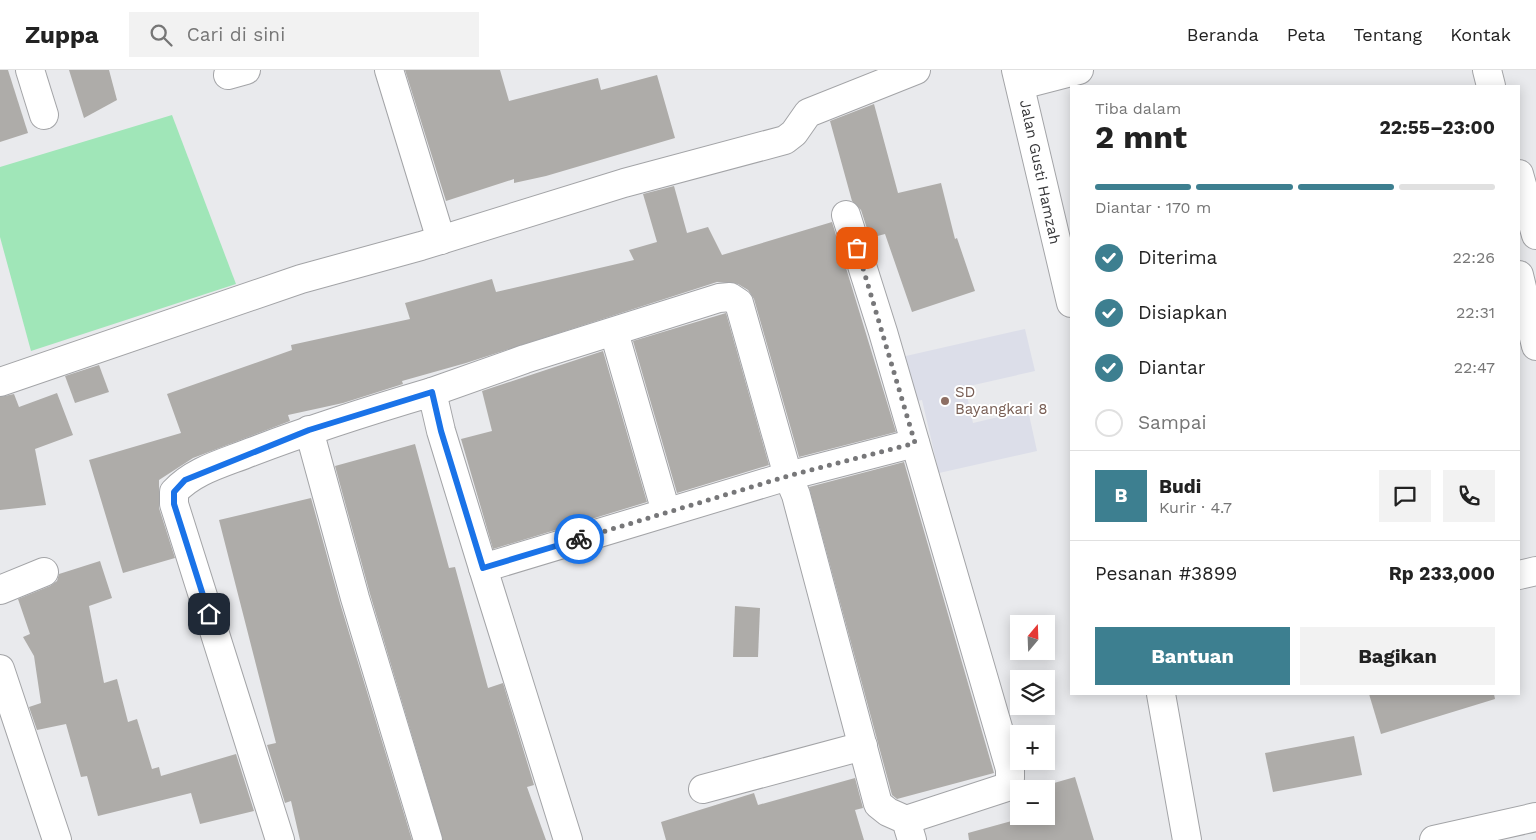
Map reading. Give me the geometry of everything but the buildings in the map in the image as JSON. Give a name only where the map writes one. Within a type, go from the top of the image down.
[{"type":"street","points":[[30,70],[44,115]]},
{"type":"street","points":[[389,70],[441,240]]},
{"type":"street","points":[[0,382],[301,279],[441,240],[624,183],[786,140],[794,134],[808,113],[916,70]]},
{"type":"street","points":[[1018,77],[1079,70]]},
{"type":"street","points":[[1487,70],[1491,85]]},
{"type":"street","name":"Jalan Gusti Hamzah","points":[[1018,77],[1066,260],[1070,294]]},
{"type":"street","points":[[1520,174],[1536,170]]},
{"type":"street","points":[[1520,178],[1536,235]]},
{"type":"street","points":[[280,840],[174,504],[174,492],[185,480],[208,469],[309,430],[432,392],[525,359],[719,298],[730,297],[739,303],[788,476],[796,495],[878,804],[909,830],[1007,788],[1010,778],[1003,740],[846,215]]},
{"type":"street","points":[[1520,278],[1536,346]]},
{"type":"street","points":[[614,332],[666,512]]},
{"type":"street","points":[[432,392],[441,431],[568,840]]},
{"type":"street","points":[[309,430],[355,598],[428,840]]},
{"type":"street","points":[[483,568],[788,476],[915,443]]},
{"type":"street","points":[[1520,575],[1536,571]]},
{"type":"street","points":[[0,590],[44,572]]},
{"type":"street","points":[[0,669],[57,840]]},
{"type":"street","points":[[1161,695],[1187,840]]},
{"type":"street","points":[[703,788],[863,746]]},
{"type":"street","points":[[1434,840],[1536,817]]},
{"type":"shaded area","name":"SD Bayangkari 8","points":[[1025,329],[1035,371],[965,387],[973,423],[1028,410],[1037,451],[939,473],[922,400],[907,403],[897,358]]},
{"type":"green space","points":[[172,115],[236,284],[31,351],[0,237],[0,167]]},
{"type":"way so far","points":[[579,539],[788,476],[915,443],[857,248]]},
{"type":"place","name":"SD Bayangkari 8","points":[[945,401]]},
{"type":"route","points":[[209,614],[181,521],[174,504],[174,492],[185,480],[208,469],[309,430],[432,392],[441,431],[483,568],[579,539]]}]
